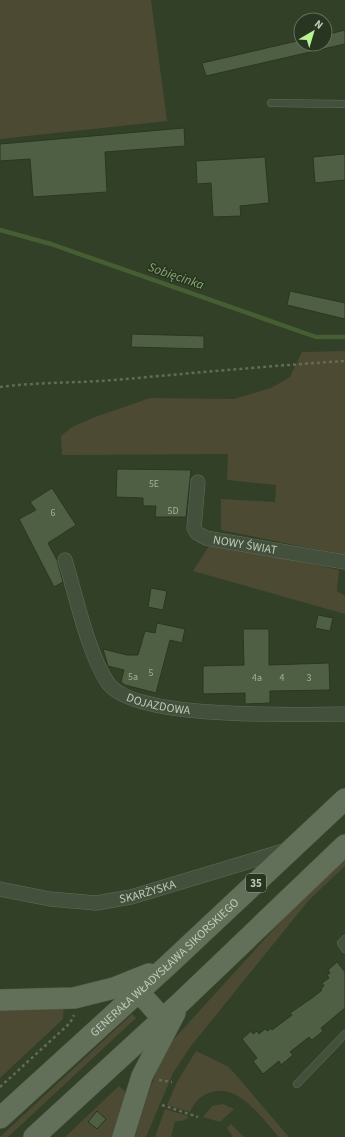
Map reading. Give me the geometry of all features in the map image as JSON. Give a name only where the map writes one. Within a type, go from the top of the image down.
[{"type":"main road","name":"GENERAŁA WŁADYSŁAWA SIKORSKIEGO","points":[[0,1118],[167,966],[345,799]]},
{"type":"main road","points":[[34,1137],[182,1001],[345,845]]},
{"type":"main road","points":[[0,1000],[74,998],[94,994],[114,988],[167,966]]},
{"type":"main road","points":[[138,991],[162,1018]]},
{"type":"main road","points":[[123,1137],[142,1076],[182,1001]]},
{"type":"street","name":"NOWY ŚWIAT","points":[[198,482],[194,528],[197,533],[206,538],[345,562]]},
{"type":"street","name":"DOJAZDOWA","points":[[65,560],[88,637],[100,668],[109,684],[119,692],[146,704],[221,714],[345,714]]},
{"type":"street","name":"SKARŻYSKA","points":[[0,890],[50,899],[96,903],[131,897],[292,849]]},
{"type":"lane","points":[[271,103],[345,104]]},
{"type":"lane","points":[[345,939],[341,943],[345,949]]},
{"type":"lane","points":[[297,1084],[345,1034]]},
{"type":"path","points":[[0,386],[25,383],[113,380],[263,366],[345,362]]},
{"type":"path","points":[[0,1087],[70,1023],[74,1016],[74,1009]]},
{"type":"path","points":[[142,1076],[172,1082]]},
{"type":"path","points":[[162,1106],[198,1117]]},
{"type":"shaded area","points":[[0,0],[151,0],[167,121],[0,139]]},
{"type":"shaded area","points":[[345,351],[345,555],[221,530],[221,499],[275,502],[276,485],[227,480],[228,454],[62,455],[61,436],[72,427],[95,417],[150,398],[234,399],[271,388],[290,377],[302,352]]},
{"type":"shaded area","points":[[211,543],[339,570],[337,591],[345,596],[345,614],[193,571]]},
{"type":"shaded area","points":[[345,860],[345,866],[309,900],[191,1046],[173,1073],[146,1137],[135,1137],[160,1064],[173,1040],[292,909]]},
{"type":"shaded area","points":[[64,1003],[63,1019],[0,1078],[0,1007]]},
{"type":"shaded area","points":[[132,1014],[136,1018],[8,1137],[0,1137]]},
{"type":"shaded area","points":[[196,1051],[229,1067],[289,1137],[279,1137],[257,1112],[239,1097],[230,1092],[220,1091],[206,1094],[198,1100],[190,1112],[167,1105],[177,1082]]},
{"type":"shaded area","points":[[119,1086],[126,1093],[114,1137],[65,1137]]},
{"type":"shaded area","points":[[223,1104],[234,1109],[220,1122],[203,1117],[212,1106]]},
{"type":"shaded area","points":[[165,1109],[188,1116],[188,1118],[182,1121],[175,1121],[171,1137],[155,1137]]},
{"type":"shaded area","points":[[231,1124],[244,1137],[233,1137],[227,1128]]},
{"type":"building","points":[[345,30],[345,44],[333,47],[333,33]]},
{"type":"building","points":[[293,42],[293,52],[310,52],[206,76],[202,63]]},
{"type":"building","points":[[184,128],[185,146],[105,152],[107,192],[33,197],[30,159],[0,161],[0,144]]},
{"type":"building","points":[[345,154],[345,180],[315,183],[313,157]]},
{"type":"building","points":[[265,157],[269,203],[240,206],[241,216],[213,217],[211,183],[197,184],[196,161]]},
{"type":"building","points":[[290,291],[345,303],[345,319],[287,305]]},
{"type":"building","points":[[132,334],[204,336],[204,349],[131,347]]},
{"type":"building","points":[[117,469],[191,470],[186,517],[155,517],[156,506],[143,506],[143,498],[116,497]]},
{"type":"building","points":[[52,488],[76,525],[48,543],[57,560],[63,582],[54,587],[19,519],[36,510],[30,502]]},
{"type":"building","points":[[151,588],[167,591],[163,610],[148,607]]},
{"type":"building","points":[[318,615],[333,618],[330,631],[315,628]]},
{"type":"building","points":[[157,623],[185,629],[182,643],[170,640],[156,693],[125,685],[121,682],[124,670],[108,666],[103,649],[127,655],[138,655],[145,631],[155,633]]},
{"type":"building","points":[[243,629],[269,629],[269,665],[329,663],[330,690],[270,691],[270,703],[245,704],[245,693],[203,694],[203,666],[244,665]]},
{"type":"building","points":[[337,962],[345,972],[345,1008],[321,1028],[323,1031],[312,1040],[309,1037],[290,1052],[293,1055],[281,1065],[279,1061],[263,1074],[253,1061],[257,1058],[242,1039],[251,1031],[253,1034],[257,1031],[259,1034],[265,1029],[268,1031],[271,1028],[272,1030],[292,1015],[290,1013],[322,990],[321,989],[324,986],[322,983],[329,978],[327,975],[330,973],[328,970]]},
{"type":"building","points":[[97,1111],[106,1119],[97,1129],[88,1122]]},
{"type":"waterway","name":"Sobięcinka","points":[[0,230],[51,244],[316,337],[345,337]]}]
